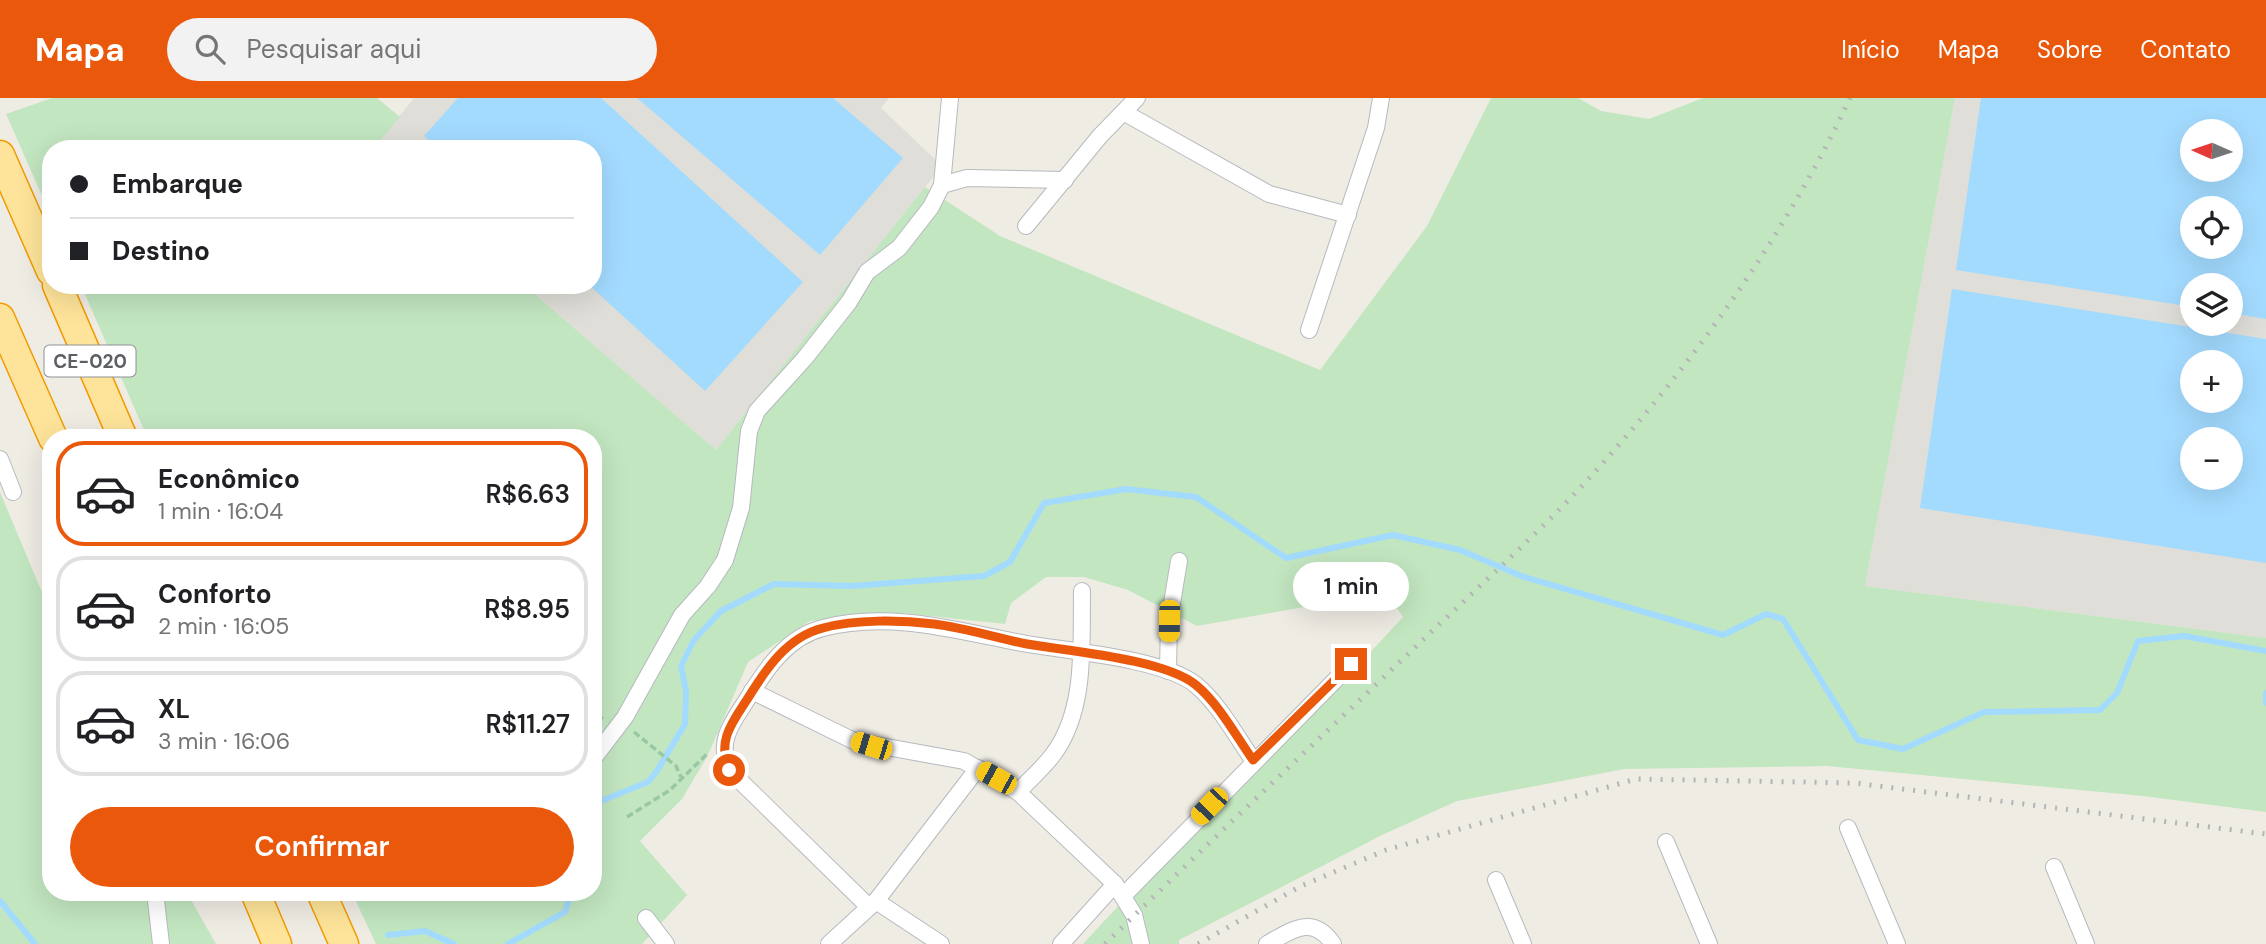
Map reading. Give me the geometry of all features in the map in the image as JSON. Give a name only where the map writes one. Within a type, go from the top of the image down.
[{"type":"highway","points":[[0,155],[42,251]]},
{"type":"highway","name":"CE-020","points":[[61,294],[119,429]]},
{"type":"highway","name":"CE-020","points":[[0,318],[49,429]]},
{"type":"highway","points":[[259,901],[277,944]]},
{"type":"highway","points":[[325,901],[344,944]]},
{"type":"street","points":[[602,748],[625,717],[682,615],[708,586],[725,560],[741,508],[749,431],[757,411],[812,349],[849,302],[867,272],[899,248],[931,207],[942,185],[950,98]]},
{"type":"street","points":[[1026,226],[1100,136],[1137,98]]},
{"type":"street","points":[[1309,330],[1376,128],[1381,98]]},
{"type":"street","points":[[1125,113],[1269,194],[1348,215]]},
{"type":"street","points":[[942,185],[967,178],[1065,180]]},
{"type":"street","points":[[0,459],[13,492]]},
{"type":"street","points":[[1168,671],[1169,621],[1179,561]]},
{"type":"street","points":[[1018,792],[1053,755],[1068,727],[1077,694],[1082,591]]},
{"type":"street","points":[[938,943],[872,904],[729,770],[724,743],[726,732],[777,656],[803,636],[842,625],[932,624],[1027,644],[1081,651],[1168,671],[1196,685],[1253,760]]},
{"type":"street","points":[[1061,944],[1351,664]]},
{"type":"street","points":[[752,691],[854,741],[944,756],[978,768],[1018,792],[1119,890],[1135,915],[1141,944]]},
{"type":"street","points":[[829,944],[872,904],[978,768]]},
{"type":"street","points":[[1848,828],[1897,944]]},
{"type":"street","points":[[1667,842],[1709,944]]},
{"type":"street","points":[[2054,867],[2087,944]]},
{"type":"street","points":[[1496,880],[1523,944]]},
{"type":"street","points":[[156,901],[161,944]]},
{"type":"street","points":[[646,918],[666,944]]},
{"type":"street","points":[[1267,944],[1290,931],[1307,926],[1324,931],[1333,944]]},
{"type":"path","points":[[627,817],[670,790],[700,759],[724,743]]},
{"type":"path","points":[[654,750],[676,766],[681,777]]},
{"type":"shaded area","points":[[414,98],[889,98],[881,108],[942,166],[716,450],[534,294],[602,294],[602,140],[380,140]]},
{"type":"shaded area","points":[[1955,98],[2266,98],[2266,638],[1865,586]]},
{"type":"green space","points":[[52,98],[377,98],[400,117],[381,140],[42,140],[42,196],[6,114]]},
{"type":"green space","points":[[1491,98],[1578,98],[1601,111],[1649,119],[1703,98],[1955,98],[1865,586],[2266,638],[2266,812],[2143,796],[1827,766],[1624,769],[1457,801],[1382,835],[1179,940],[1179,944],[1083,944],[1403,617],[1380,584],[1327,603],[1197,626],[1128,590],[1084,577],[1046,577],[1011,603],[1005,624],[903,613],[810,621],[748,662],[708,755],[682,799],[640,841],[687,895],[642,944],[376,944],[356,901],[602,901],[602,429],[144,429],[85,294],[534,294],[716,450],[925,187],[1000,236],[1320,370],[1427,226]]},
{"type":"green space","points":[[0,492],[42,592],[42,901],[192,901],[216,944],[0,944]]},
{"type":"water","points":[[458,98],[601,98],[803,282],[705,391],[599,294],[602,294],[602,140],[429,140],[424,136]]},
{"type":"water","points":[[637,98],[833,98],[903,158],[820,255]]},
{"type":"water","points":[[1981,98],[2266,98],[2266,319],[2243,315],[2243,273],[2180,273],[2180,305],[1956,270]]},
{"type":"water","points":[[1952,289],[2180,325],[2180,336],[2243,335],[2266,339],[2266,563],[1920,508]]},
{"type":"waterway","points":[[602,801],[648,782],[657,771],[685,724],[686,691],[681,666],[694,640],[721,611],[774,584],[852,586],[984,576],[1010,562],[1044,503],[1126,489],[1196,497],[1286,558],[1393,535],[1460,550],[1524,577],[1723,635],[1766,614],[1783,619],[1858,740],[1903,749],[1984,712],[2100,710],[2117,693],[2138,641],[2184,636],[2266,651]]},
{"type":"waterway","points":[[2266,693],[2266,703]]},
{"type":"waterway","points":[[0,901],[35,944]]},
{"type":"waterway","points":[[508,944],[565,912],[568,901]]},
{"type":"waterway","points":[[388,935],[425,931],[454,944]]},
{"type":"railway","points":[[1105,944],[1539,530],[1621,442],[1696,350],[1764,253],[1824,151],[1850,98]]},
{"type":"railway","points":[[1198,944],[1301,886],[1386,850],[1636,779],[1854,783],[2266,834]]},
{"type":"route","points":[[729,770],[725,758],[726,732],[752,691],[777,656],[803,636],[822,628],[888,623],[932,624],[1027,644],[1081,651],[1168,671],[1196,685],[1212,702],[1253,760],[1351,664]]}]
